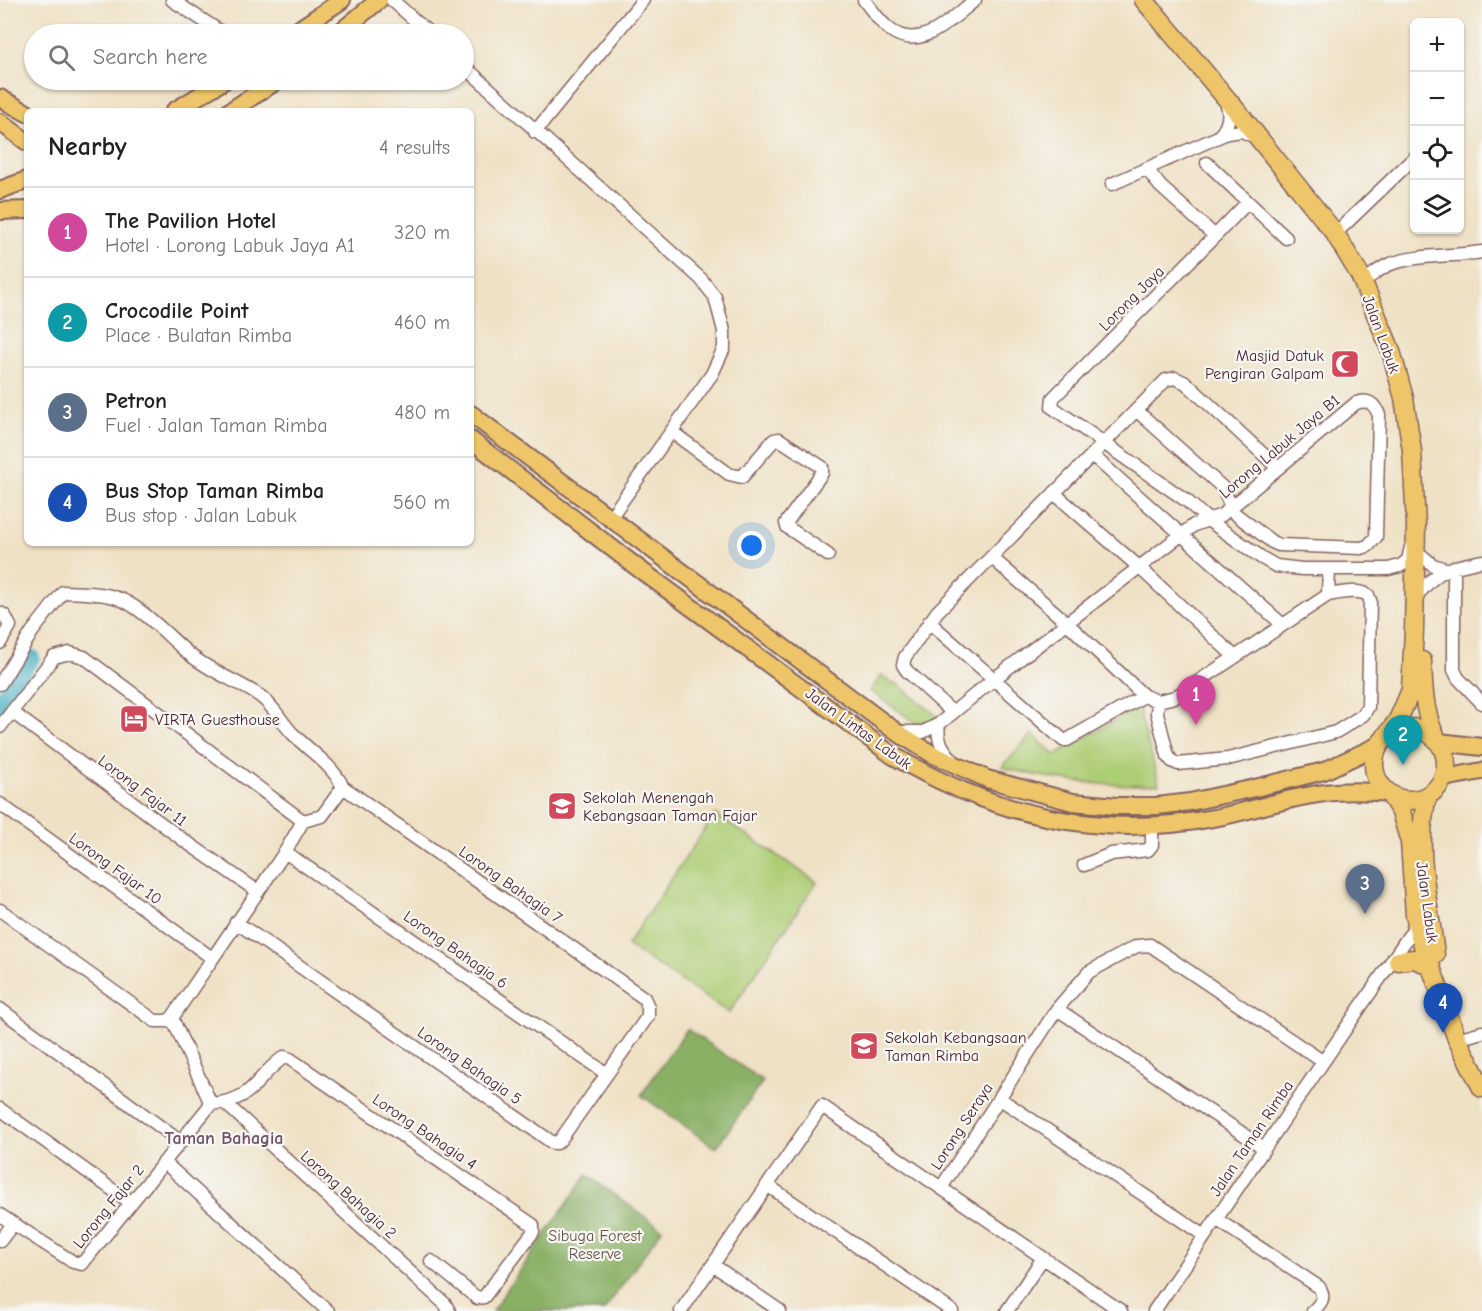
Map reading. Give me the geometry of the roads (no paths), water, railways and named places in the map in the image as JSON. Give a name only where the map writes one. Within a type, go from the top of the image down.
[{"type":"highway","name":"Jalan Labuk","points":[[1144,0],[1334,232],[1369,294],[1391,351],[1404,398],[1412,450],[1416,524],[1414,630],[1411,690],[1398,720],[1383,740]]},
{"type":"highway","name":"Jalan Labuk","points":[[1153,0],[1306,183],[1340,230],[1368,278],[1398,355],[1413,410],[1419,476],[1425,704],[1430,725],[1438,740]]},
{"type":"highway","points":[[1389,793],[1407,800],[1426,797],[1434,792],[1444,778],[1446,756],[1438,740],[1428,732],[1417,728],[1396,730],[1383,740],[1375,754],[1374,765],[1381,785],[1401,812],[1410,842],[1415,915],[1420,937],[1432,958],[1438,986],[1457,1039],[1482,1088]]},
{"type":"highway","name":"Jalan Labuk","points":[[1426,797],[1422,819],[1421,853],[1432,958]]},
{"type":"highway","points":[[1420,937],[1426,925],[1423,883]]},
{"type":"highway","points":[[1398,961],[1432,958]]},
{"type":"main road","points":[[307,24],[342,0]]},
{"type":"main road","points":[[350,24],[379,0]]},
{"type":"main road","points":[[179,108],[209,90]]},
{"type":"main road","points":[[235,108],[263,90]]},
{"type":"main road","points":[[0,98],[24,111]]},
{"type":"main road","points":[[0,122],[24,140]]},
{"type":"main road","points":[[0,190],[24,181]]},
{"type":"main road","points":[[0,211],[24,210]]},
{"type":"main road","name":"Jalan Lintas Labuk","points":[[474,416],[895,731],[958,767],[987,779],[1073,802],[1117,806],[1157,806],[1190,802],[1324,771],[1383,740]]},
{"type":"main road","name":"Jalan Lintas Labuk","points":[[474,442],[638,568],[761,656],[892,755],[924,774],[979,798],[1011,810],[1079,823],[1152,827],[1220,817],[1324,793],[1389,793]]},
{"type":"main road","points":[[1438,740],[1482,747]]},
{"type":"main road","points":[[1444,778],[1482,771]]},
{"type":"street","points":[[172,0],[209,24]]},
{"type":"street","points":[[392,0],[419,24]]},
{"type":"street","points":[[536,132],[644,0]]},
{"type":"street","points":[[864,0],[891,31],[901,35],[920,37],[939,29],[975,0]]},
{"type":"street","points":[[474,75],[671,252],[700,279],[715,297],[724,331],[724,348],[712,374],[610,518]]},
{"type":"street","points":[[1219,136],[1227,127],[1229,119],[1227,105],[1222,94]]},
{"type":"street","points":[[1112,184],[1219,136],[1242,131],[1261,141]]},
{"type":"street","points":[[1340,230],[1410,162]]},
{"type":"street","points":[[1207,164],[1287,238]]},
{"type":"street","points":[[1147,169],[1160,186],[1215,237],[1248,202]]},
{"type":"street","name":"Lorong Jaya","points":[[1105,442],[1054,409],[1051,404],[1053,398],[1215,237]]},
{"type":"street","points":[[1368,278],[1387,265],[1414,258],[1482,252]]},
{"type":"street","points":[[953,713],[907,671],[903,665],[905,657],[929,622],[1166,380],[1175,378],[1186,383],[1277,467]]},
{"type":"street","name":"Lorong Labuk Jaya B1","points":[[895,731],[913,734],[939,724],[994,678],[1194,525],[1222,515],[1231,507],[1277,467],[1356,403],[1370,402],[1375,407],[1379,415],[1378,533],[1373,542],[1361,548],[1279,545],[1234,513],[1231,507]]},
{"type":"street","points":[[1136,410],[1222,487],[1231,507]]},
{"type":"street","points":[[672,432],[736,477],[742,477],[774,440],[779,439],[822,467],[822,473],[786,523],[787,527],[828,555]]},
{"type":"street","points":[[1105,442],[1187,501],[1208,520],[1276,566],[1329,569],[1400,566],[1408,560],[1416,524]]},
{"type":"street","points":[[1092,455],[1283,625]]},
{"type":"street","points":[[1054,493],[1140,568],[1235,657]]},
{"type":"street","points":[[1421,555],[1433,565],[1449,568]]},
{"type":"street","points":[[991,557],[1066,622],[1144,696],[1158,701],[1174,697],[1328,595],[1341,592],[1364,593],[1370,597],[1368,707],[1363,716],[1336,732],[1239,756],[1178,764],[1168,756],[1157,713],[1158,701]]},
{"type":"street","points":[[1421,591],[1436,575],[1449,568],[1482,561]]},
{"type":"street","points":[[1388,568],[1398,572],[1407,580],[1414,630]]},
{"type":"street","points":[[1449,568],[1454,670],[1458,678],[1482,703]]},
{"type":"street","points":[[1328,595],[1329,569]]},
{"type":"street","points":[[0,684],[32,632],[63,592],[116,597],[131,605],[195,658],[263,698],[294,735],[327,763],[343,787],[322,816],[303,820],[84,657],[70,653],[54,657],[0,727]]},
{"type":"street","points":[[0,613],[5,616],[10,626],[0,643]]},
{"type":"street","points":[[929,622],[1063,740],[1067,740],[1144,696]]},
{"type":"street","name":"Lorong Fajar 11","points":[[12,712],[182,839],[257,891]]},
{"type":"street","points":[[939,724],[939,742],[958,767]]},
{"type":"street","name":"Lorong Bahagia 7","points":[[343,787],[644,998],[648,1007],[648,1016]]},
{"type":"street","name":"Lorong Fajar 10","points":[[0,804],[212,958]]},
{"type":"street","points":[[0,909],[155,1021],[166,1021],[172,1018],[285,852],[303,820]]},
{"type":"street","points":[[1084,866],[1111,854],[1148,850],[1152,845],[1152,827]]},
{"type":"street","name":"Lorong Bahagia 6","points":[[285,852],[607,1074]]},
{"type":"street","name":"Jalan Taman Rimba","points":[[1154,1311],[1322,1061],[1412,932],[1415,915]]},
{"type":"street","name":"Lorong Bahagia 5","points":[[236,922],[553,1143],[561,1139],[648,1016]]},
{"type":"street","name":"Jalan Taman Rimba","points":[[1377,984],[1420,937]]},
{"type":"street","name":"Lorong Seraya","points":[[1121,1311],[941,1188],[1058,1009],[1089,972],[1137,946],[1150,945],[1322,1061]]},
{"type":"street","points":[[0,1009],[181,1142]]},
{"type":"street","points":[[1058,1009],[1264,1148]]},
{"type":"street","points":[[172,1018],[211,1104],[225,1103]]},
{"type":"street","points":[[1457,1039],[1482,1032]]},
{"type":"street","name":"Lorong Bahagia 4","points":[[225,1103],[247,1094],[278,1061],[284,1057],[290,1059],[529,1221],[533,1226],[533,1232],[484,1297],[480,1299],[431,1261]]},
{"type":"street","points":[[999,1098],[1205,1236]]},
{"type":"street","name":"Lorong Bahagia 2","points":[[225,1103],[445,1304],[449,1311]]},
{"type":"street","name":"Lorong Fajar 2","points":[[0,1215],[72,1262],[82,1264],[211,1104]]},
{"type":"street","points":[[681,1311],[822,1106],[941,1188]]},
{"type":"street","points":[[0,1109],[131,1203]]},
{"type":"street","points":[[165,1163],[328,1311]]},
{"type":"street","points":[[767,1185],[952,1311]]},
{"type":"street","points":[[1216,1219],[1319,1287],[1323,1293],[1323,1300],[1313,1311]]},
{"type":"street","points":[[0,1241],[13,1224]]},
{"type":"street","points":[[1007,1311],[1043,1258]]},
{"type":"street","points":[[712,1265],[780,1311]]},
{"type":"waterway","points":[[0,704],[31,658]]},
{"type":"place","name":"Masjid Datuk Pengiran Galpam","points":[[1345,364]]},
{"type":"place","name":"VIRTA Guesthouse","points":[[134,719]]},
{"type":"place","name":"The Pavilion Hotel","points":[[1196,725]]},
{"type":"place","name":"Crocodile Point","points":[[1403,765]]},
{"type":"place","name":"Sekolah Menengah Kebangsaan Taman Fajar","points":[[562,806]]},
{"type":"place","name":"Petron","points":[[1365,914]]},
{"type":"place","name":"Bus Stop Taman Rimba","points":[[1443,1033]]},
{"type":"place","name":"Sekolah Kebangsaan Taman Rimba","points":[[864,1046]]},
{"type":"district","name":"Taman Bahagia","points":[[224,1138]]},
{"type":"park label","name":"Sibuga Forest Reserve","points":[[595,1244]]}]
